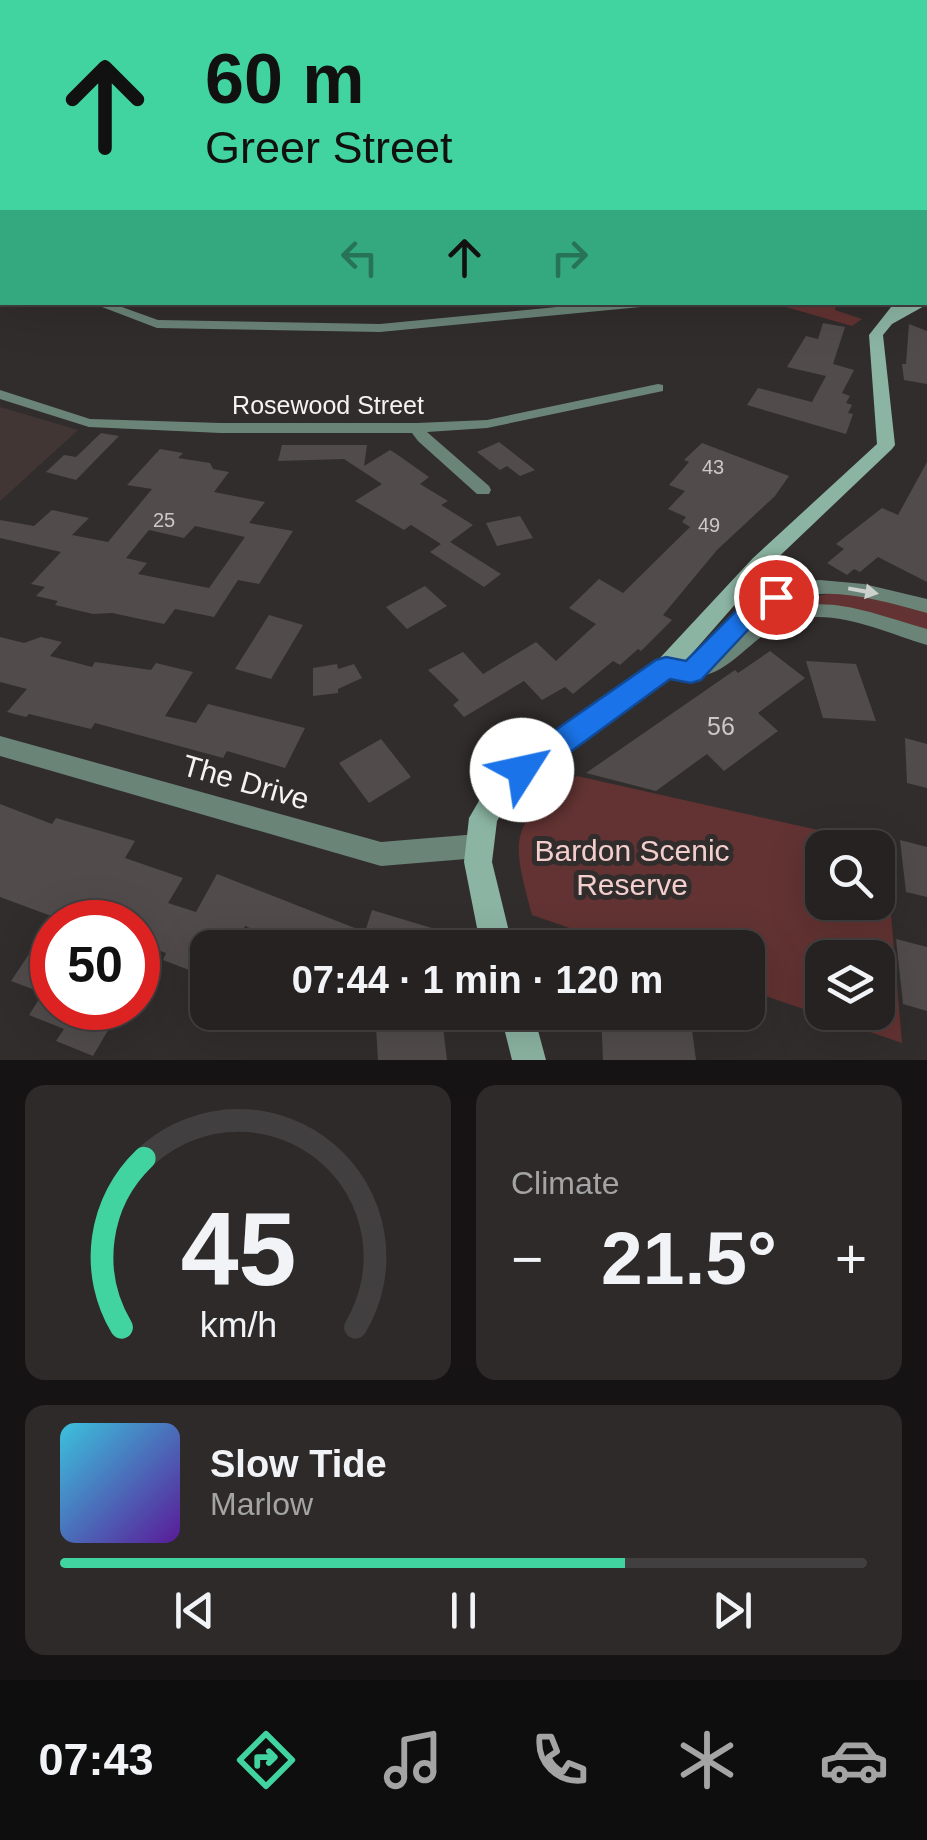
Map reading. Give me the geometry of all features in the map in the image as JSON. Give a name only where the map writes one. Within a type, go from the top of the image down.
[{"type":"main road","points":[[493,930],[480,884],[478,846],[484,818],[504,784],[666,667],[760,563],[886,445],[876,338],[893,310]]},
{"type":"main road","points":[[521,1030],[529,1060]]},
{"type":"street","points":[[104,305],[157,324],[380,328],[620,305]]},
{"type":"street","points":[[128,313],[382,320],[540,305]]},
{"type":"street","name":"Rosewood Street","points":[[0,394],[88,423],[417,428],[487,424],[658,388]]},
{"type":"street","points":[[417,428],[423,438],[482,490]]},
{"type":"street","points":[[691,672],[756,607],[784,594],[842,588],[927,606]]},
{"type":"street","points":[[666,667],[691,672],[722,658],[778,618],[798,612],[836,614],[927,637]]},
{"type":"street","name":"The Drive","points":[[0,746],[380,854],[478,846]]},
{"type":"shaded area","points":[[0,407],[78,430],[0,501]]},
{"type":"green space","points":[[779,305],[836,305],[835,310],[862,319],[852,326]]},
{"type":"green space","points":[[831,593],[857,594],[927,612],[927,632],[813,606],[799,607],[765,620],[724,651],[761,609]]},
{"type":"green space","name":"Bardon Scenic Reserve","points":[[577,776],[818,830],[805,830],[805,920],[891,920],[893,940],[805,940],[805,1010],[765,996],[765,930],[576,930],[532,915],[519,849],[521,834],[538,807]]},
{"type":"green space","name":"Bardon Scenic Reserve","points":[[895,961],[902,1043],[864,1030],[895,1030]]},
{"type":"building","points":[[823,323],[845,327],[833,364],[854,370],[842,393],[850,396],[846,403],[852,405],[848,413],[853,414],[846,434],[747,405],[758,388],[812,402],[826,376],[787,367],[806,336],[818,339]]},
{"type":"building","points":[[909,324],[927,331],[927,384],[904,380],[902,364],[906,364]]},
{"type":"building","points":[[101,433],[119,436],[76,480],[46,472],[64,455],[76,457]]},
{"type":"building","points":[[499,442],[535,470],[520,476],[507,466],[500,470],[477,452]]},
{"type":"building","points":[[702,443],[789,476],[775,496],[717,550],[663,615],[672,620],[641,651],[638,649],[620,665],[613,661],[573,694],[565,687],[542,700],[524,681],[464,717],[453,705],[459,700],[428,670],[463,652],[483,674],[536,642],[556,661],[596,624],[569,608],[599,579],[623,593],[690,527],[682,522],[686,517],[668,509],[685,491],[669,485],[689,462],[684,460]]},
{"type":"building","points":[[282,445],[367,445],[364,466],[390,450],[429,477],[420,484],[448,501],[441,505],[473,525],[450,542],[501,574],[484,587],[430,552],[441,544],[411,525],[404,530],[355,501],[382,484],[344,459],[278,461]]},
{"type":"building","points":[[160,449],[183,453],[178,458],[210,463],[213,469],[229,472],[214,492],[265,502],[249,523],[293,531],[259,584],[238,580],[214,617],[175,609],[164,624],[112,613],[93,614],[36,596],[45,587],[31,584],[61,552],[0,538],[0,520],[34,526],[52,510],[89,518],[72,535],[108,542],[152,489],[127,485]],"holes":[[[195,526],[245,537],[209,588],[138,574],[147,563],[126,558],[149,530],[184,538]]]},
{"type":"building","points":[[927,462],[927,582],[878,557],[860,572],[854,569],[847,575],[827,563],[844,549],[836,544],[882,508],[898,515]]},
{"type":"building","points":[[520,516],[533,538],[497,546],[486,523]]},
{"type":"building","points":[[425,586],[447,606],[407,629],[386,607]]},
{"type":"building","points":[[269,615],[303,625],[271,679],[235,669]]},
{"type":"building","points":[[0,637],[24,643],[41,637],[62,642],[50,656],[92,667],[95,662],[151,670],[156,663],[193,672],[165,716],[196,723],[208,704],[305,728],[285,768],[227,751],[223,758],[95,723],[91,729],[7,712],[27,689],[0,682]]},
{"type":"building","points":[[770,651],[805,678],[758,713],[778,731],[724,771],[707,754],[656,791],[586,773],[735,670],[738,673]]},
{"type":"building","points":[[806,661],[856,664],[876,721],[823,718]]},
{"type":"building","points":[[337,664],[338,669],[354,664],[362,678],[338,689],[338,693],[313,696],[313,668]]},
{"type":"building","points":[[905,738],[927,744],[927,788],[907,783]]},
{"type":"building","points":[[381,739],[411,777],[369,803],[339,763]]},
{"type":"building","points":[[0,804],[52,824],[56,818],[135,841],[125,858],[183,878],[168,903],[196,912],[217,874],[360,930],[255,930],[245,926],[243,930],[190,930],[190,970],[163,960],[166,953],[160,951],[160,900],[30,900],[30,908],[0,897]]},
{"type":"building","points":[[900,840],[927,847],[927,897],[906,892]]},
{"type":"building","points":[[372,910],[435,930],[366,930]]},
{"type":"building","points":[[896,939],[927,947],[927,1011],[903,1004]]},
{"type":"building","points":[[30,953],[30,988],[11,981]]},
{"type":"building","points":[[63,1030],[108,1030],[93,1056],[56,1041]]},
{"type":"building","points":[[376,1030],[443,1030],[447,1060],[378,1060]]},
{"type":"building","points":[[602,1030],[692,1030],[696,1060],[603,1060]]},
{"type":"route","points":[[522,770],[666,667],[691,672],[750,612],[776,597]]}]
